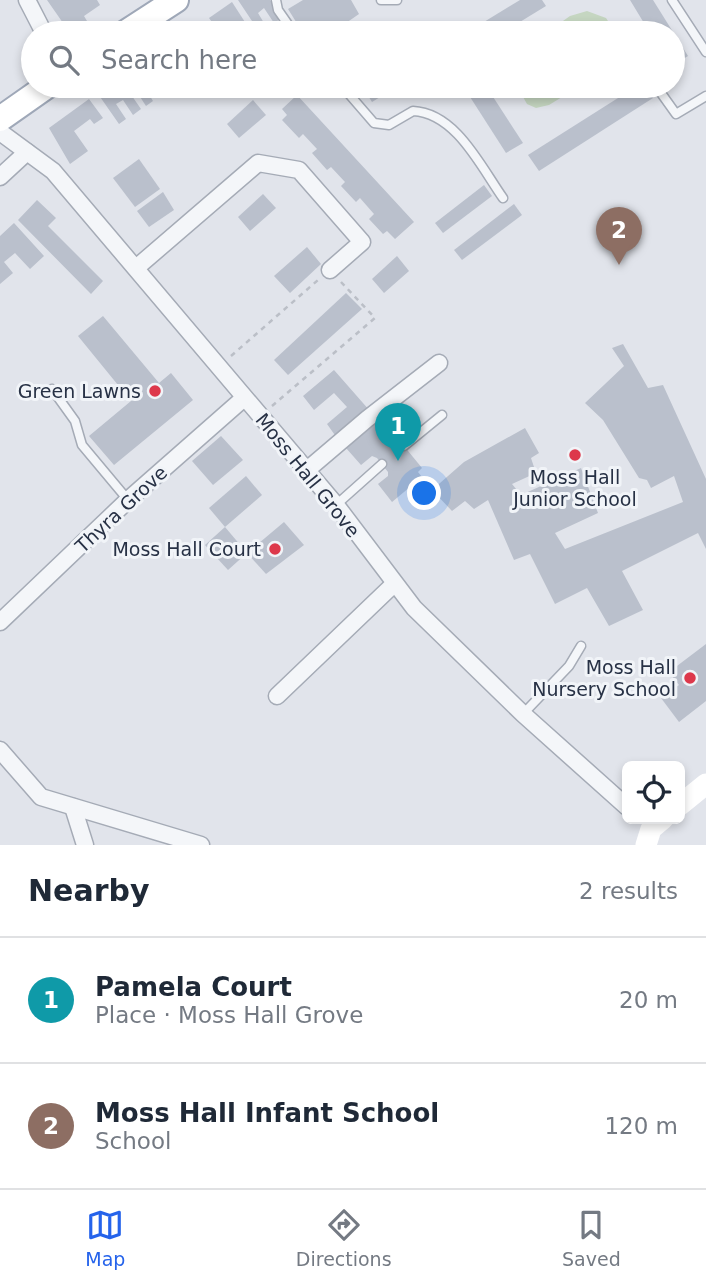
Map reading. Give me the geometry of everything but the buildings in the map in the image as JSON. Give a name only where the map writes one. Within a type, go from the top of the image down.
[{"type":"main road","points":[[144,21],[176,0]]},
{"type":"main road","points":[[0,119],[30,98]]},
{"type":"street","points":[[27,0],[38,21]]},
{"type":"street","name":"Moss Hall Grove","points":[[0,132],[53,171],[337,505],[414,608],[523,714],[622,803]]},
{"type":"street","points":[[0,177],[27,152]]},
{"type":"street","points":[[136,268],[258,163],[299,170],[362,242],[330,270]]},
{"type":"street","points":[[307,470],[439,363]]},
{"type":"street","name":"Thyra Grove","points":[[0,622],[128,500],[244,398]]},
{"type":"street","points":[[277,696],[394,584]]},
{"type":"street","points":[[0,750],[41,797],[201,845]]},
{"type":"street","points":[[685,801],[706,784]]},
{"type":"street","points":[[73,807],[85,845]]},
{"type":"lane","points":[[276,0],[278,10],[286,21]]},
{"type":"lane","points":[[381,0],[397,0]]},
{"type":"lane","points":[[672,0],[706,52]]},
{"type":"lane","points":[[665,98],[676,114],[706,96]]},
{"type":"lane","points":[[352,98],[374,123],[389,125],[413,111],[435,116],[453,129],[503,198]]},
{"type":"lane","points":[[52,389],[75,421],[82,445],[128,500]]},
{"type":"lane","points":[[404,446],[442,415]]},
{"type":"lane","points":[[337,505],[382,464]]},
{"type":"lane","points":[[523,714],[569,666],[581,646]]},
{"type":"path","points":[[218,367],[330,270],[375,318],[260,416]]},
{"type":"green space","points":[[587,11],[608,21],[563,21]]},
{"type":"green space","points":[[524,98],[560,98],[549,105],[536,108],[527,104]]},
{"type":"place","name":"Moss Hall Infant School","points":[[619,265]]},
{"type":"place","name":"Green Lawns","points":[[155,391]]},
{"type":"place","name":"Moss Hall Junior School","points":[[575,455]]},
{"type":"place","name":"Pamela Court","points":[[398,461]]},
{"type":"place","name":"Moss Hall Court","points":[[275,549]]},
{"type":"place","name":"Moss Hall Nursery School","points":[[690,678]]}]
